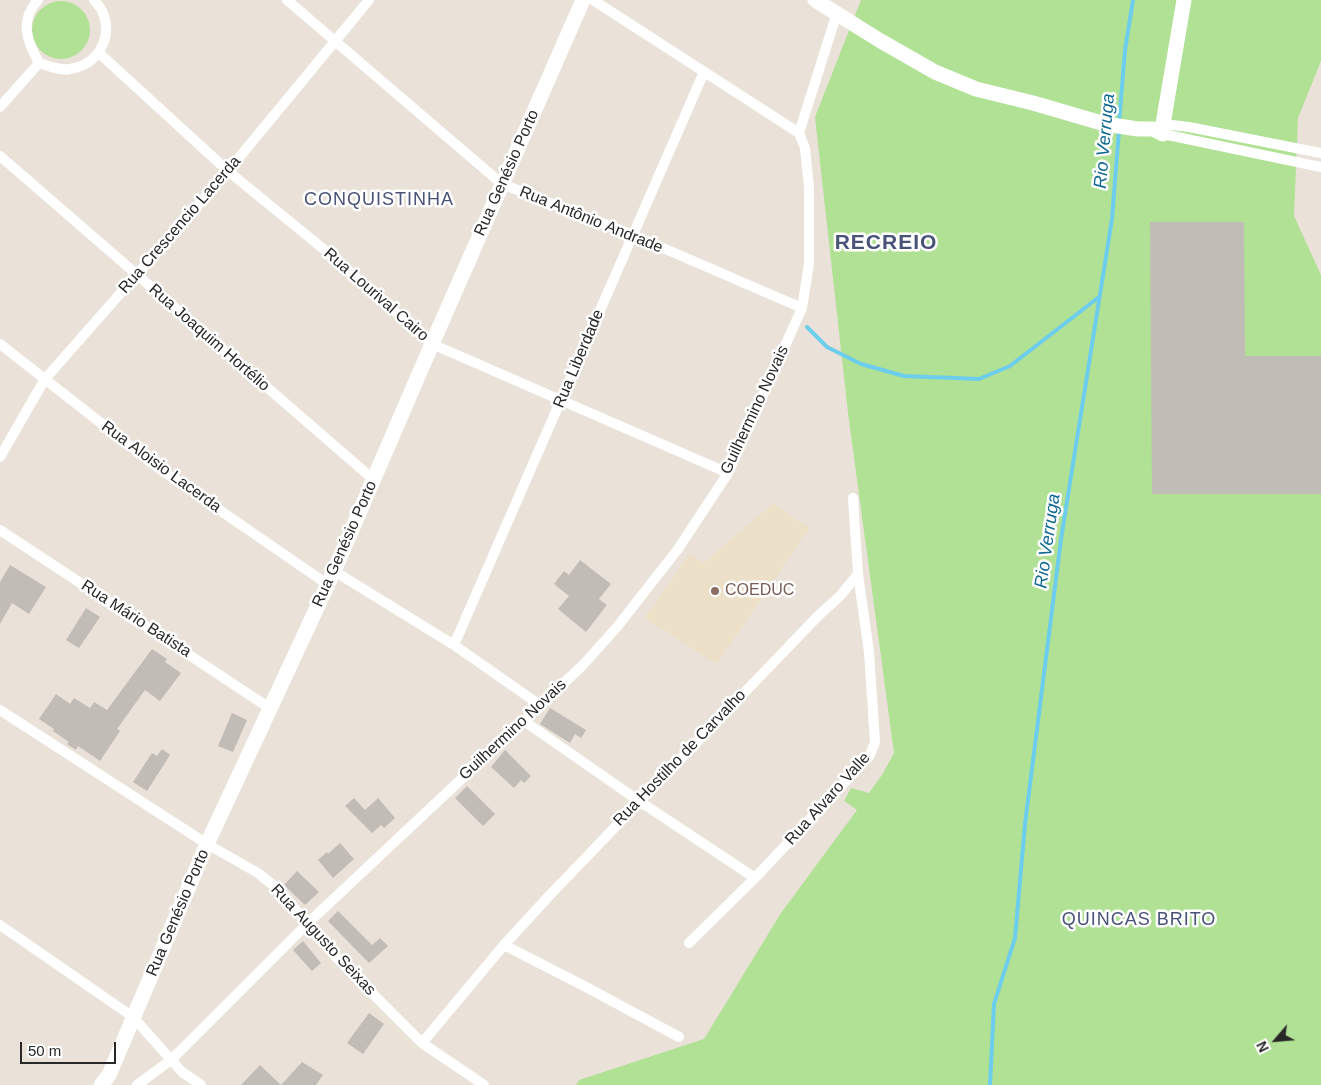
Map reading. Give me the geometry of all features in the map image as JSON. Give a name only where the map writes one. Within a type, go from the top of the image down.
[{"type":"street","points":[[37,0],[26,24],[26,36],[39,63]]},
{"type":"street","points":[[39,63],[68,70],[84,65],[99,53],[105,42],[107,26],[103,11],[94,0]]},
{"type":"street","name":"Rua Antônio Andrade","points":[[287,0],[502,184],[633,235],[802,308]]},
{"type":"street","name":"Rua Crescencio Lacerda","points":[[0,457],[45,379],[228,170],[369,0]]},
{"type":"street","name":"Rua Genésio Porto","points":[[101,1085],[108,1075],[134,1017],[206,844],[271,709],[331,577],[584,0]]},
{"type":"street","points":[[593,0],[798,133],[837,14]]},
{"type":"street","points":[[815,0],[935,72],[976,89],[1105,124],[1154,129],[1321,167]]},
{"type":"street","points":[[1154,129],[1184,0]]},
{"type":"street","name":"Rua Lourival Cairo","points":[[99,53],[228,170],[332,256],[432,344],[562,399],[728,474]]},
{"type":"street","points":[[0,107],[39,63]]},
{"type":"street","name":"Rua Liberdade","points":[[454,645],[704,72]]},
{"type":"street","points":[[1154,129],[1189,127],[1321,153]]},
{"type":"street","name":"Guilhermino Novais","points":[[137,1085],[171,1060],[308,923],[582,666],[617,626],[678,549],[728,474],[802,308],[809,264],[809,188],[805,148],[798,133]]},
{"type":"street","name":"Rua Joaquim Hortélio","points":[[0,156],[374,480]]},
{"type":"street","name":"Rua Aloisio Lacerda","points":[[0,344],[157,467],[331,577],[454,645],[540,705]]},
{"type":"street","name":"Rua Alvaro Valle","points":[[689,943],[755,878],[858,769],[873,748],[875,742],[870,652],[858,574],[853,498]]},
{"type":"street","name":"Rua Mário Batista","points":[[0,530],[271,709]]},
{"type":"street","name":"Rua Hostilho de Carvalho","points":[[422,1043],[504,945],[639,801],[818,616],[840,596],[858,574]]},
{"type":"street","name":"Rua Augusto Seixas","points":[[0,710],[206,844],[258,873],[271,883],[336,957],[422,1043],[484,1085]]},
{"type":"street","points":[[524,721],[639,801],[755,878]]},
{"type":"street","points":[[0,926],[134,1017],[182,1072],[201,1085]]},
{"type":"street","points":[[504,945],[586,986],[679,1037]]},
{"type":"shaded area","name":"COEDUC","points":[[773,503],[810,528],[717,664],[644,618],[690,553],[703,563]]},
{"type":"green space","points":[[861,0],[1321,0],[1321,61],[1298,118],[1294,216],[1321,275],[1321,1085],[576,1085],[579,1080],[704,1039],[781,913],[857,810],[844,801],[851,788],[869,793],[894,753],[848,413],[815,117]]},
{"type":"green space","points":[[55,1],[67,1],[82,9],[90,24],[90,36],[82,51],[67,59],[55,59],[40,51],[32,36],[32,24],[40,9]]},
{"type":"building","points":[[1150,222],[1244,222],[1245,356],[1321,356],[1321,494],[1152,494]]},
{"type":"building","points":[[580,560],[611,584],[599,599],[607,605],[586,632],[558,609],[569,596],[554,584],[564,571],[569,575]]},
{"type":"building","points":[[10,565],[46,587],[29,614],[12,603],[0,624],[0,582]]},
{"type":"building","points":[[86,608],[100,617],[79,648],[66,640]]},
{"type":"building","points":[[152,649],[167,659],[165,662],[181,673],[160,701],[145,690],[117,729],[120,731],[100,761],[78,746],[76,750],[67,744],[69,742],[39,719],[56,694],[70,704],[74,698],[90,708],[94,702],[107,710]]},
{"type":"building","points":[[550,708],[586,730],[581,738],[575,734],[570,743],[540,724]]},
{"type":"building","points":[[232,713],[247,720],[233,752],[218,746]]},
{"type":"building","points":[[162,749],[170,755],[147,791],[133,782],[152,753],[157,756]]},
{"type":"building","points":[[505,750],[531,776],[524,783],[521,780],[514,788],[491,767]]},
{"type":"building","points":[[467,786],[495,814],[483,826],[455,798]]},
{"type":"building","points":[[354,798],[365,810],[378,798],[395,818],[384,828],[381,825],[372,833],[345,806]]},
{"type":"building","points":[[340,843],[354,859],[333,878],[318,860]]},
{"type":"building","points":[[297,871],[319,892],[305,905],[284,885]]},
{"type":"building","points":[[338,911],[372,945],[380,938],[388,946],[369,963],[328,921]]},
{"type":"building","points":[[303,941],[321,963],[312,971],[293,950]]},
{"type":"building","points":[[369,1013],[384,1024],[363,1054],[347,1043]]},
{"type":"building","points":[[302,1062],[323,1075],[316,1085],[281,1085]]},
{"type":"building","points":[[260,1065],[281,1085],[241,1085]]},
{"type":"waterway","name":"Rio Verruga","points":[[1119,123],[1125,50],[1133,0]]},
{"type":"waterway","name":"Rio Verruga","points":[[990,1085],[994,1004],[1015,938],[1025,824],[1061,539],[1112,219],[1119,130]]},
{"type":"waterway","points":[[807,327],[827,347],[861,364],[904,376],[979,379],[1010,366],[1099,297]]},
{"type":"place","name":"COEDUC","points":[[715,591]]},
{"type":"district","name":"CONQUISTINHA","points":[[379,200]]},
{"type":"district","name":"RECREIO","points":[[886,243]]},
{"type":"district","name":"QUINCAS BRITO","points":[[1139,920]]}]
